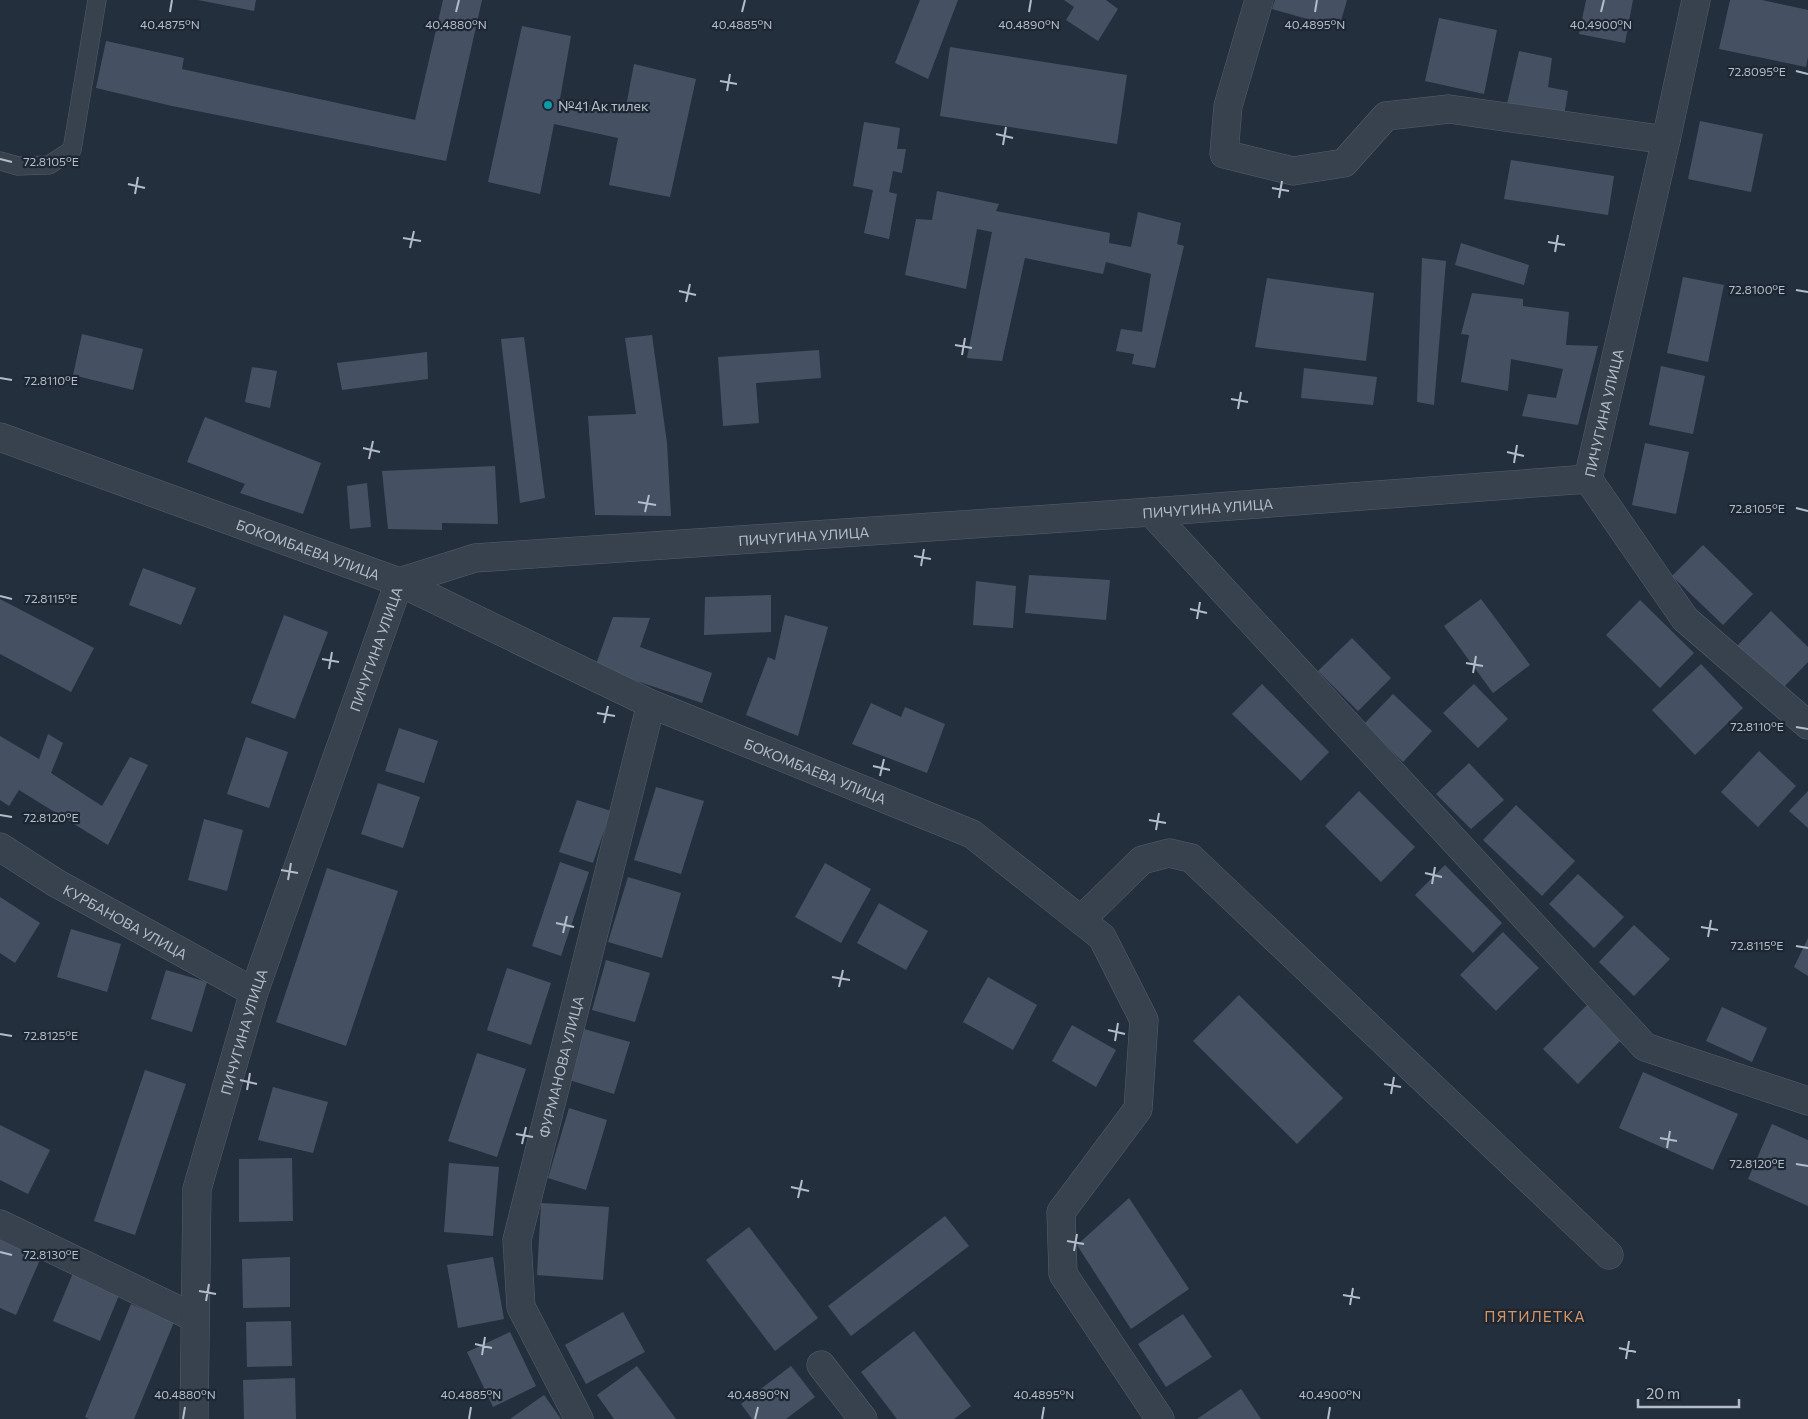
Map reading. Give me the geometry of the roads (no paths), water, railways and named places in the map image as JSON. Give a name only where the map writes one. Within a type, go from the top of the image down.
[{"type":"street","points":[[1260,0],[1228,106],[1224,154],[1293,171],[1344,163],[1386,116],[1449,109],[1666,140]]},
{"type":"street","name":"ПИЧУГИНА УЛИЦА","points":[[194,1419],[197,1188],[254,992],[399,582],[475,558],[1588,480],[1696,0]]},
{"type":"street","name":"БОКОМБАЕВА УЛИЦА","points":[[0,437],[399,582],[651,704],[972,834],[1102,937],[1144,1020],[1138,1109],[1060,1212],[1064,1274],[1160,1419]]},
{"type":"street","points":[[1588,480],[1685,619],[1808,726]]},
{"type":"street","points":[[1151,512],[1645,1047],[1808,1101]]},
{"type":"street","name":"ФУРМАНОВА УЛИЦА","points":[[579,1419],[521,1307],[517,1240],[651,704]]},
{"type":"street","name":"КУРБАНОВА УЛИЦА","points":[[0,847],[56,883],[254,992]]},
{"type":"street","points":[[1081,920],[1142,860],[1169,854],[1191,858],[1609,1255]]},
{"type":"street","points":[[0,1224],[194,1317]]},
{"type":"street","points":[[821,1365],[863,1419]]},
{"type":"lane","points":[[0,161],[18,166],[49,165],[72,150],[97,0]]},
{"type":"place","name":"№41 Ак тилек","points":[[548,105]]},
{"type":"district","name":"ПЯТИЛЕТКА","points":[[1535,1316]]}]
